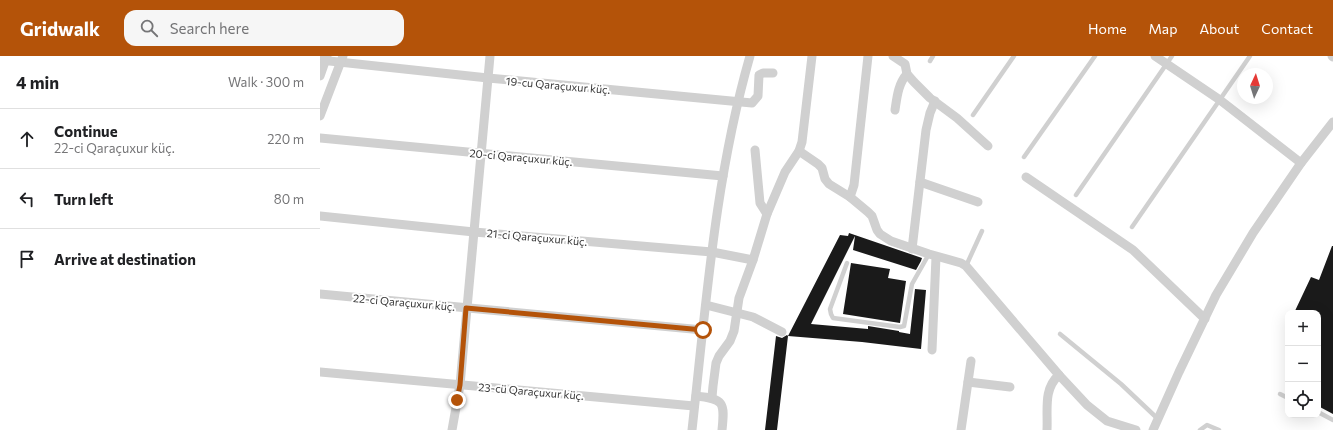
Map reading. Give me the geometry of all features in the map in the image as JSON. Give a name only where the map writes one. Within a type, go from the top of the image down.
[{"type":"street","points":[[452,430],[460,385],[490,56]]},
{"type":"street","points":[[692,430],[712,252],[723,176],[738,102],[750,56]]},
{"type":"street","points":[[712,398],[716,363],[719,356],[730,341],[734,331],[739,298],[753,260],[767,214],[784,172],[799,151],[804,131],[812,56]]},
{"type":"street","points":[[850,198],[854,185],[868,56]]},
{"type":"street","points":[[893,56],[905,64],[908,74],[914,82],[988,146]]},
{"type":"street","points":[[1156,56],[1220,100],[1301,163]]},
{"type":"street","points":[[320,76],[324,59]]},
{"type":"street","name":"19-cu Qaraçuxur küç.","points":[[324,59],[488,78],[752,103],[758,96],[759,75],[763,73],[773,73]]},
{"type":"street","points":[[320,116],[342,60]]},
{"type":"street","points":[[895,110],[900,84],[902,79],[908,74]]},
{"type":"street","points":[[912,249],[928,120],[935,101]]},
{"type":"street","points":[[1153,430],[1216,295],[1253,233],[1301,163],[1333,122]]},
{"type":"street","name":"20-ci Qaraçuxur küç.","points":[[320,138],[723,176]]},
{"type":"street","points":[[755,150],[760,203],[767,214]]},
{"type":"street","points":[[799,151],[822,168],[825,179],[829,184],[850,198],[872,216],[880,234],[891,241],[912,249],[961,263],[966,266],[1058,374],[1088,405],[1107,420],[1136,430]]},
{"type":"street","points":[[1026,177],[1133,250],[1205,319]]},
{"type":"street","points":[[920,182],[978,202]]},
{"type":"street","name":"21-ci Qaraçuxur küç.","points":[[320,216],[474,232],[712,252],[753,260]]},
{"type":"street","points":[[932,350],[933,256]]},
{"type":"street","name":"22-ci Qaraçuxur küç.","points":[[320,294],[703,330]]},
{"type":"street","points":[[706,306],[753,317],[782,332]]},
{"type":"street","points":[[962,430],[971,360]]},
{"type":"street","name":"23-cü Qaraçuxur küç.","points":[[320,372],[694,406]]},
{"type":"street","points":[[1047,430],[1049,386],[1058,374]]},
{"type":"street","points":[[968,382],[1010,387]]},
{"type":"street","points":[[696,396],[712,398],[720,402],[723,418],[722,430]]},
{"type":"lane","points":[[930,61],[933,56]]},
{"type":"lane","points":[[973,115],[1014,56]]},
{"type":"lane","points":[[1024,157],[1095,56]]},
{"type":"lane","points":[[1076,195],[1172,56]]},
{"type":"lane","points":[[1132,227],[1250,56]]},
{"type":"lane","points":[[966,266],[982,231]]},
{"type":"lane","points":[[847,263],[830,309],[833,318],[900,328],[904,326],[912,284],[933,256]]},
{"type":"lane","points":[[1060,334],[1121,384],[1158,419]]},
{"type":"lane","points":[[1280,394],[1285,396]]},
{"type":"lane","points":[[1321,414],[1333,420]]},
{"type":"lane","points":[[1200,430],[1207,425],[1219,430]]},
{"type":"building","points":[[849,233],[922,258],[921,261],[916,270],[853,250],[855,236],[811,324],[868,329],[868,326],[910,334],[915,289],[926,290],[921,349],[862,342],[788,336],[840,235],[848,236]]},
{"type":"building","points":[[1333,246],[1333,414],[1321,408],[1321,310],[1295,310],[1311,277],[1319,280]]},
{"type":"building","points":[[851,263],[890,269],[888,278],[906,281],[900,323],[843,314]]},
{"type":"building","points":[[787,335],[777,430],[765,430],[776,336],[782,338]]},
{"type":"route","points":[[457,400],[460,385],[466,308],[703,330]]}]
